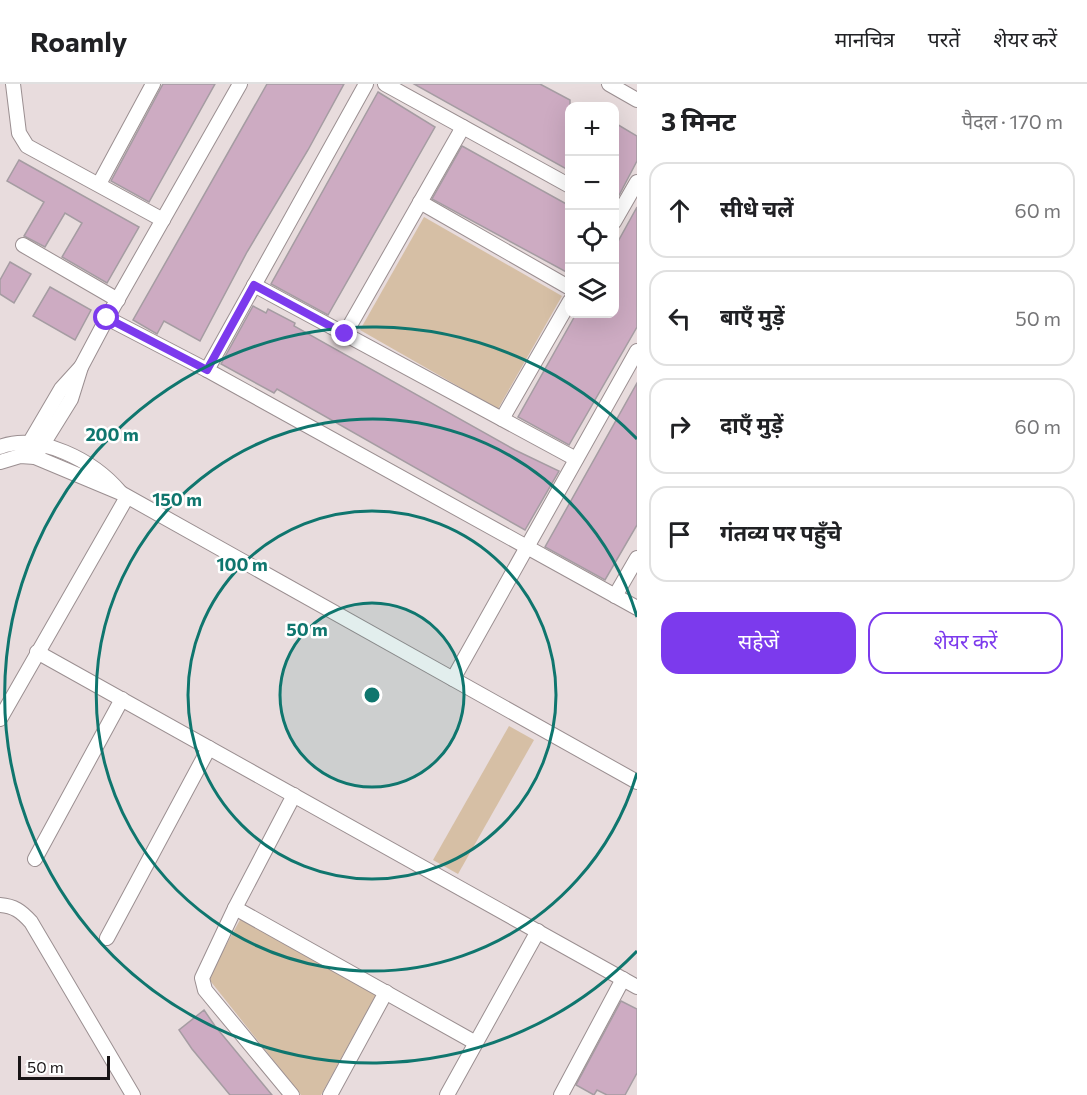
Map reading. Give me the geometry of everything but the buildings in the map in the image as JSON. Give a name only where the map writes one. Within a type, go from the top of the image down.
[{"type":"street","points":[[13,84],[22,141],[34,151],[163,220]]},
{"type":"street","points":[[99,184],[151,84]]},
{"type":"street","points":[[35,457],[37,443],[61,389],[81,367],[240,84]]},
{"type":"street","points":[[207,370],[366,84]]},
{"type":"street","points":[[386,84],[565,183]]},
{"type":"street","points":[[609,84],[637,100]]},
{"type":"street","points":[[345,334],[463,127]]},
{"type":"street","points":[[619,210],[637,182]]},
{"type":"street","points":[[420,202],[565,285]]},
{"type":"street","points":[[23,245],[118,300]]},
{"type":"street","points":[[254,285],[576,459]]},
{"type":"street","points":[[502,419],[565,310]]},
{"type":"street","points":[[107,318],[207,370],[637,608]]},
{"type":"street","points":[[453,679],[637,351]]},
{"type":"street","points":[[0,447],[14,442],[37,443],[64,452],[98,473],[124,495]]},
{"type":"street","points":[[20,456],[37,443]]},
{"type":"street","points":[[0,462],[20,456],[35,457],[124,495],[637,782]]},
{"type":"street","points":[[0,719],[124,495]]},
{"type":"street","points":[[615,596],[637,558]]},
{"type":"street","points":[[38,652],[637,987]]},
{"type":"street","points":[[35,859],[122,699]]},
{"type":"street","points":[[107,938],[209,748]]},
{"type":"street","points":[[292,1095],[203,985],[205,970],[234,908],[294,795]]},
{"type":"street","points":[[0,905],[11,906],[31,922],[133,1095]]},
{"type":"street","points":[[234,908],[476,1042]]},
{"type":"street","points":[[447,1095],[538,932]]},
{"type":"street","points":[[565,1093],[623,979]]},
{"type":"street","points":[[330,1095],[386,992]]},
{"type":"shaded area","points":[[424,217],[562,296],[498,409],[360,330]]},
{"type":"shaded area","points":[[509,726],[534,740],[458,874],[433,860]]},
{"type":"shaded area","points":[[241,918],[377,993],[321,1095],[301,1095],[208,978]]},
{"type":"route","points":[[107,318],[207,370],[254,285],[345,334]]}]
